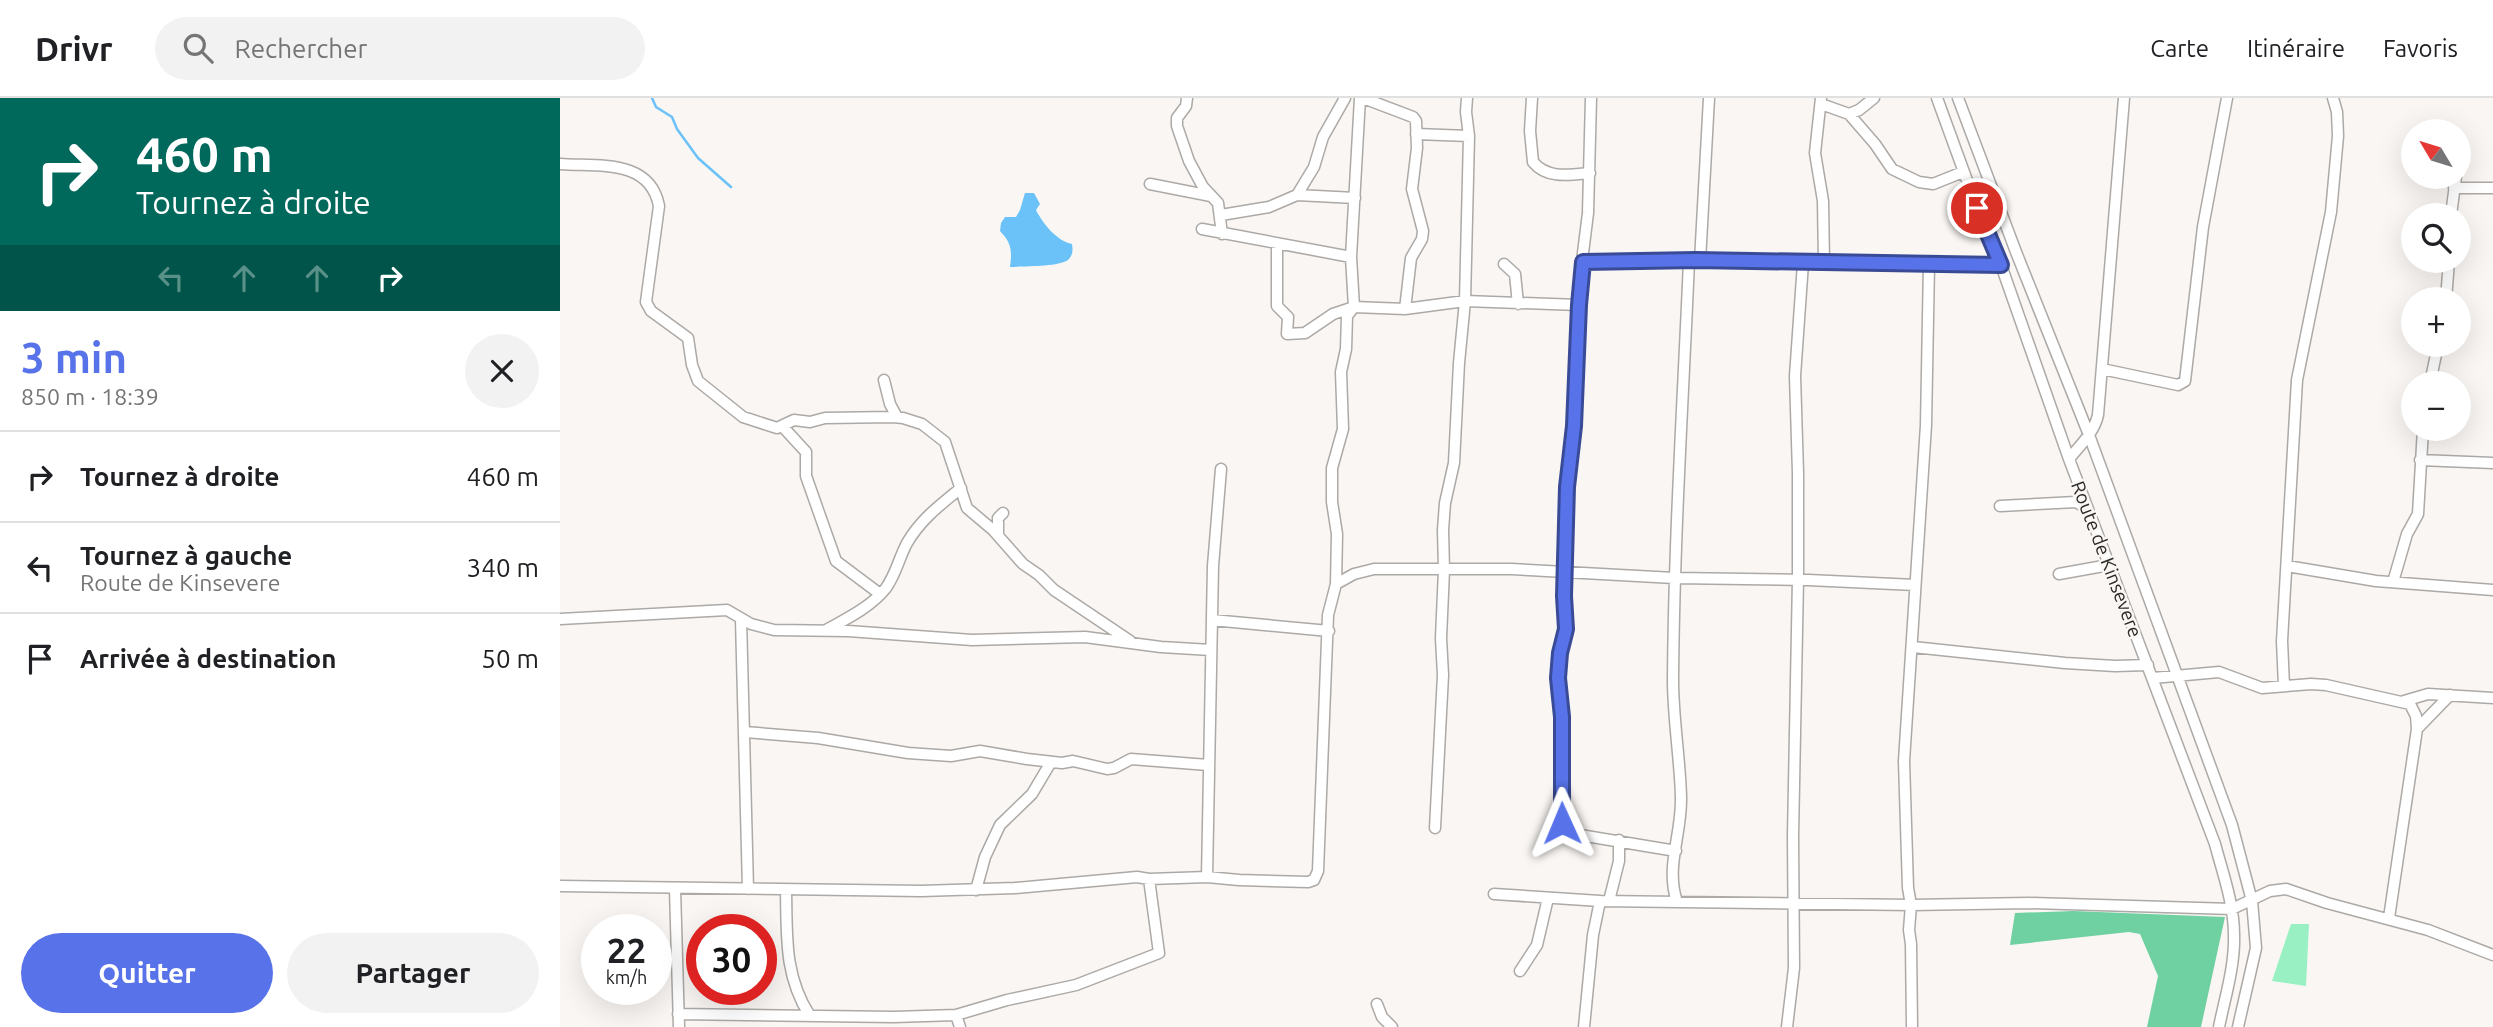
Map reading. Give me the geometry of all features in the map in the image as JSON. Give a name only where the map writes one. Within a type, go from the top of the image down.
[{"type":"street","points":[[1187,98],[1186,106],[1177,118],[1177,126],[1189,161],[1211,197],[1218,203],[1222,234]]},
{"type":"street","points":[[1297,195],[1314,167],[1322,136],[1345,98]]},
{"type":"street","points":[[560,886],[976,890],[1138,877],[1308,882],[1317,876],[1328,615],[1336,584],[1337,534],[1332,502],[1332,468],[1343,429],[1341,372],[1348,341],[1347,316],[1354,307],[1351,257],[1355,163],[1362,98],[1413,117],[1416,121],[1417,148],[1412,189],[1423,231],[1422,239],[1410,258],[1405,309]]},
{"type":"street","points":[[1435,828],[1441,742],[1444,503],[1454,463],[1465,301],[1469,136],[1465,111],[1467,98]]},
{"type":"street","points":[[1532,98],[1530,131],[1533,162],[1544,172],[1553,174],[1590,173]]},
{"type":"street","points":[[1591,98],[1590,173],[1579,305],[1578,373],[1567,487],[1564,573],[1566,629],[1558,678],[1562,717],[1562,823],[1574,834],[1676,852]]},
{"type":"street","points":[[1676,902],[1671,881],[1681,798],[1673,683],[1674,578],[1695,261],[1709,98]]},
{"type":"street","points":[[1849,114],[1874,98]]},
{"type":"street","name":"Route de Kinsevere","points":[[1937,98],[1963,172],[2001,265],[2069,459],[2215,844],[2232,909],[2233,955],[2219,1027]]},
{"type":"street","points":[[1958,98],[2015,252],[2089,435],[2232,825],[2252,901],[2256,948],[2238,1027]]},
{"type":"street","points":[[2069,459],[2096,425],[2098,415],[2124,98]]},
{"type":"street","points":[[2102,369],[2178,385],[2186,381],[2203,227],[2227,98]]},
{"type":"street","points":[[2284,686],[2282,641],[2297,380],[2331,212],[2338,136],[2337,112],[2333,98]]},
{"type":"street","points":[[2337,112],[2341,98]]},
{"type":"street","points":[[1824,263],[1824,201],[1815,153],[1821,101],[1849,114],[1896,172],[1933,184],[1963,172]]},
{"type":"street","points":[[1416,134],[1469,136]]},
{"type":"street","points":[[560,164],[626,168],[642,176],[656,192],[659,206],[649,263],[647,306],[688,338],[692,365],[698,381],[743,417],[762,424],[783,427],[806,452],[806,476],[836,561],[880,594]]},
{"type":"street","points":[[1150,184],[1211,197]]},
{"type":"street","points":[[2471,188],[2493,188]]},
{"type":"street","points":[[1221,215],[1269,207],[1297,195],[1355,198]]},
{"type":"street","points":[[1202,229],[1351,257]]},
{"type":"street","points":[[1277,244],[1277,306],[1288,317],[1287,334],[1304,333],[1333,314],[1354,307],[1405,309],[1465,301],[1579,305]]},
{"type":"street","points":[[1583,262],[2001,265]]},
{"type":"street","points":[[1787,1027],[1794,968],[1793,836],[1798,579],[1795,389],[1802,263]]},
{"type":"street","points":[[1504,264],[1515,274],[1518,304]]},
{"type":"street","points":[[1912,1027],[1912,944],[1909,930],[1911,905],[1908,888],[1904,761],[1926,425],[1929,264]]},
{"type":"street","points":[[884,380],[890,404],[897,417]]},
{"type":"street","points":[[783,427],[794,420],[810,422],[825,418],[897,417],[922,424],[945,442],[967,508],[998,535],[1023,564],[1040,575],[1054,590],[1129,641]]},
{"type":"street","points":[[2393,582],[2407,534],[2418,514],[2422,441]]},
{"type":"street","points":[[2420,460],[2493,463]]},
{"type":"street","points":[[1207,877],[1213,566],[1221,469]]},
{"type":"street","points":[[826,631],[853,616],[880,594],[896,572],[907,543],[921,524],[934,509],[961,488]]},
{"type":"street","points":[[2000,506],[2076,502],[2088,509]]},
{"type":"street","points":[[998,535],[998,518],[1003,513]]},
{"type":"street","points":[[2059,575],[2109,565]]},
{"type":"street","points":[[2287,566],[2376,581],[2493,590]]},
{"type":"street","points":[[1336,584],[1354,574],[1374,569],[1511,569],[1674,578],[1798,579],[1915,585]]},
{"type":"street","points":[[560,619],[727,610],[751,624],[774,630],[972,640],[1085,637],[1161,647],[1211,650]]},
{"type":"street","points":[[741,618],[748,889]]},
{"type":"street","points":[[1212,620],[1329,631]]},
{"type":"street","points":[[1913,647],[2064,663],[2148,665]]},
{"type":"street","points":[[2153,678],[2220,672],[2262,688],[2326,685],[2404,701],[2414,709],[2417,729],[2389,918]]},
{"type":"street","points":[[2404,701],[2428,694],[2493,698]]},
{"type":"street","points":[[2417,729],[2450,695]]},
{"type":"street","points":[[745,732],[818,738],[908,753],[951,756],[980,751],[1051,762],[1073,761],[1107,769],[1131,759],[1208,765]]},
{"type":"street","points":[[976,890],[985,857],[1000,825],[1032,794],[1051,762]]},
{"type":"street","points":[[1584,1027],[1593,934],[1619,861],[1619,841]]},
{"type":"street","points":[[678,1014],[956,1014],[1076,985],[1157,955],[1159,949],[1149,879]]},
{"type":"street","points":[[675,889],[678,1027]]},
{"type":"street","points":[[1494,894],[1605,901],[1911,905],[2029,903],[2232,909],[2270,891],[2286,889],[2428,930],[2493,955]]},
{"type":"street","points":[[786,890],[789,956],[794,986],[810,1016]]},
{"type":"street","points":[[1520,971],[1537,945],[1548,898]]},
{"type":"street","points":[[1377,1004],[1382,1017],[1392,1027]]},
{"type":"street","points":[[956,1014],[960,1027]]},
{"type":"green space","points":[[2073,911],[2225,917],[2201,1027],[2147,1027],[2158,976],[2140,934],[2129,932],[2010,945],[2015,913]]},
{"type":"green space","points":[[2291,924],[2309,924],[2306,986],[2272,981]]},
{"type":"water","points":[[1025,193],[1034,193],[1040,204],[1036,210],[1051,231],[1072,244],[1068,260],[1049,265],[1010,267],[1010,248],[1000,231],[1001,223],[1005,217],[1016,217]]},
{"type":"waterway","points":[[652,98],[656,107],[672,117],[677,129],[698,158],[731,187]]},
{"type":"route","points":[[1562,823],[1562,717],[1558,678],[1566,629],[1564,596],[1567,487],[1578,373],[1580,277],[1583,262],[1696,260],[2001,265],[1977,208]]}]
